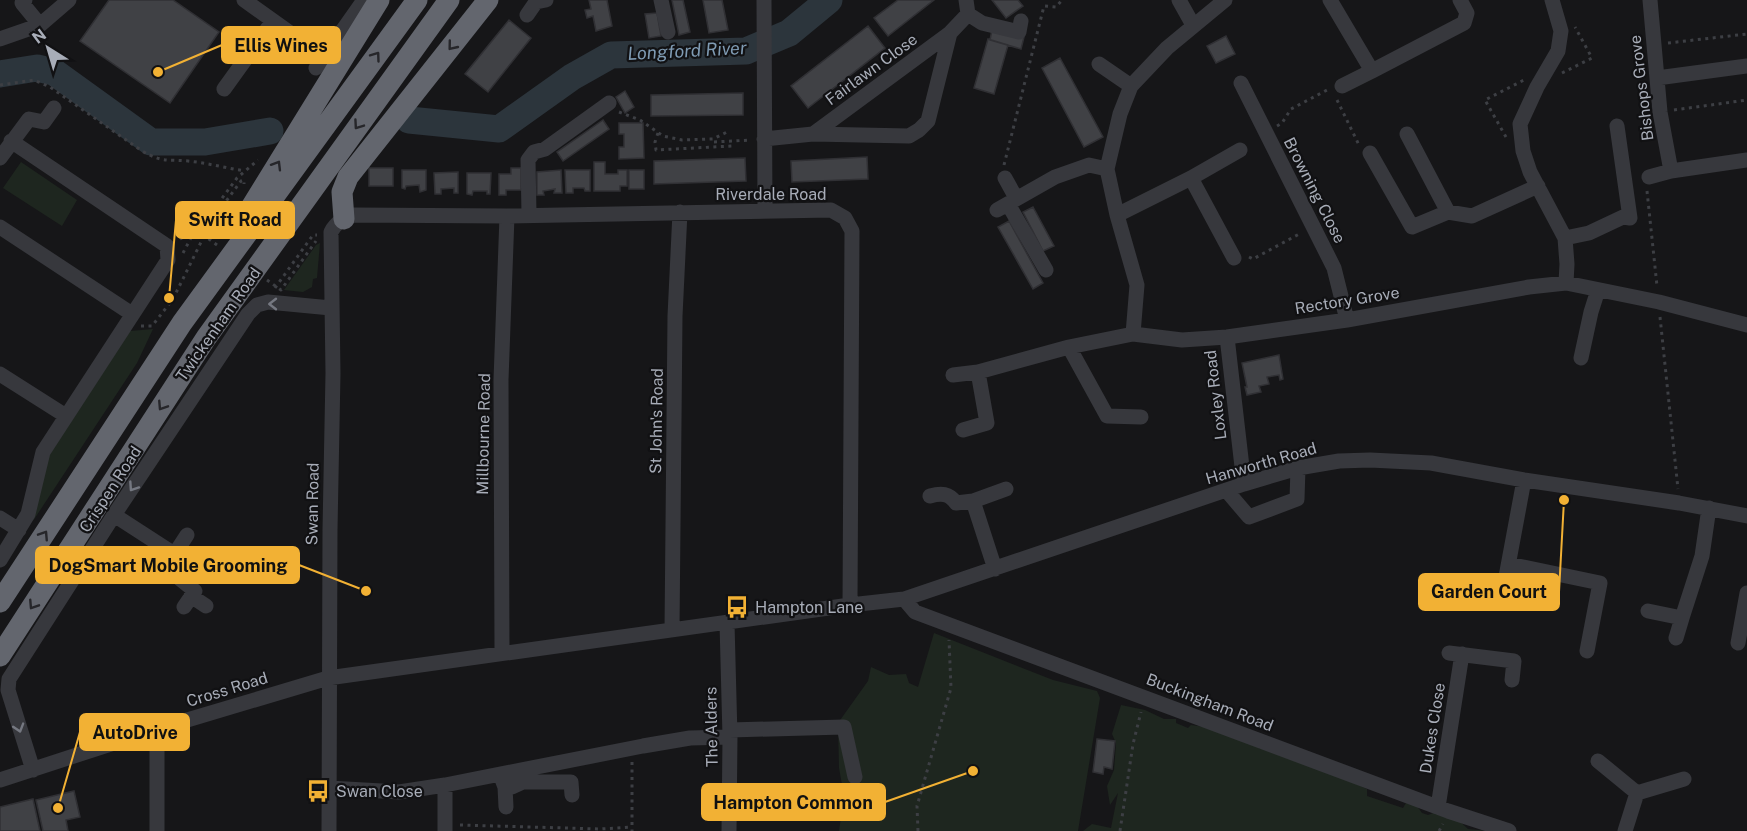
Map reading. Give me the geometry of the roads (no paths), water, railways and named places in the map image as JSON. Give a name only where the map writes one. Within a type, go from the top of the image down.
[{"type":"highway","points":[[182,323],[379,0]]},
{"type":"highway","name":"Twickenham Road","points":[[0,602],[182,323],[417,0]]},
{"type":"highway","name":"Twickenham Road","points":[[0,656],[206,338],[448,0]]},
{"type":"highway","points":[[392,78],[459,0]]},
{"type":"highway","points":[[344,219],[342,192],[348,177],[488,0]]},
{"type":"street","points":[[25,0],[22,3],[40,25]]},
{"type":"street","points":[[0,39],[40,25],[69,0]]},
{"type":"street","points":[[244,0],[273,21],[320,62],[364,0]]},
{"type":"street","points":[[527,15],[536,2],[546,0]]},
{"type":"street","points":[[661,0],[668,32]]},
{"type":"street","points":[[764,0],[765,211]]},
{"type":"street","points":[[1179,0],[1193,25]]},
{"type":"street","points":[[1133,334],[1137,285],[1117,215],[1107,169],[1120,114],[1131,86],[1167,48],[1225,0]]},
{"type":"street","points":[[1330,0],[1372,71]]},
{"type":"street","points":[[1342,85],[1464,23],[1467,14],[1460,0]]},
{"type":"street","points":[[1552,0],[1561,31],[1558,51],[1537,87],[1520,124],[1523,151],[1530,172],[1565,238],[1566,283]]},
{"type":"street","name":"Bishops Grove","points":[[1650,0],[1660,112],[1671,171]]},
{"type":"street","name":"Fairlawn Close","points":[[764,139],[813,134],[909,136],[928,122],[950,33],[967,7],[982,23],[1019,32],[1021,21]]},
{"type":"street","points":[[224,89],[273,21]]},
{"type":"street","name":"Fairlawn Close","points":[[813,134],[950,33]]},
{"type":"street","points":[[1099,64],[1131,86]]},
{"type":"street","points":[[1657,78],[1747,66]]},
{"type":"street","name":"Browning Close","points":[[1240,83],[1334,268],[1347,320]]},
{"type":"street","points":[[529,214],[528,160],[534,152],[545,149],[609,104]]},
{"type":"street","points":[[0,158],[29,119],[44,122],[54,108]]},
{"type":"street","points":[[1565,238],[1589,232],[1623,217],[1630,218],[1617,126]]},
{"type":"street","points":[[1407,134],[1448,212]]},
{"type":"street","points":[[0,560],[28,514],[43,452],[168,260],[167,246],[11,141]]},
{"type":"street","points":[[1117,215],[1191,178],[1240,150]]},
{"type":"street","points":[[1370,153],[1412,227],[1448,212],[1472,216],[1538,186]]},
{"type":"street","points":[[1649,177],[1671,171],[1747,160]]},
{"type":"street","points":[[1007,204],[1055,177],[1089,165],[1107,169]]},
{"type":"street","points":[[1005,178],[1007,204],[1046,270]]},
{"type":"street","points":[[1191,178],[1234,258]]},
{"type":"street","name":"Riverdale Road","points":[[344,219],[353,215],[507,216],[831,210],[845,218],[852,231],[850,604]]},
{"type":"street","name":"St John's Road","points":[[672,630],[675,316],[680,212]]},
{"type":"street","name":"Millbourne Road","points":[[502,653],[501,380],[507,216]]},
{"type":"street","name":"Swan Road","points":[[329,831],[328,678],[333,374],[331,231],[344,219]]},
{"type":"street","points":[[0,227],[128,320]]},
{"type":"street","name":"Rectory Grove","points":[[953,375],[978,372],[1068,347],[1133,334],[1182,340],[1227,337],[1347,320],[1529,287],[1566,283],[1659,302],[1747,325]]},
{"type":"street","points":[[1581,358],[1598,290]]},
{"type":"street","name":"Crispen Road","points":[[33,770],[8,690],[9,679],[114,515],[248,314],[257,305],[268,302],[331,308]]},
{"type":"street","name":"Loxley Road","points":[[1227,337],[1244,484]]},
{"type":"street","points":[[1068,347],[1107,416],[1141,417]]},
{"type":"street","points":[[963,430],[987,423],[978,372]]},
{"type":"street","points":[[0,374],[66,417]]},
{"type":"street","name":"Hanworth Road","points":[[904,599],[1244,484],[1298,468],[1339,461],[1420,463],[1679,503],[1747,516]]},
{"type":"street","points":[[1226,490],[1250,517],[1297,499],[1298,468]]},
{"type":"street","points":[[1505,582],[1524,480]]},
{"type":"street","points":[[930,495],[944,494],[960,504],[1006,489]]},
{"type":"street","points":[[973,501],[995,569]]},
{"type":"street","points":[[1676,638],[1702,556],[1709,508]]},
{"type":"street","points":[[114,515],[179,557]]},
{"type":"street","points":[[0,518],[19,530]]},
{"type":"street","points":[[187,535],[179,557],[180,579],[195,591],[188,602],[206,606]]},
{"type":"street","points":[[1509,564],[1600,583],[1587,651]]},
{"type":"street","points":[[1738,644],[1747,593]]},
{"type":"street","points":[[328,678],[850,604],[904,599]]},
{"type":"street","name":"Buckingham Road","points":[[904,599],[915,612],[1438,807],[1509,831]]},
{"type":"street","points":[[1648,611],[1682,618]]},
{"type":"street","name":"The Alders","points":[[727,623],[730,734],[729,831]]},
{"type":"street","name":"Dukes Close","points":[[1438,807],[1455,654],[1514,661],[1512,680]]},
{"type":"street","name":"Cross Road","points":[[0,780],[157,729],[328,678]]},
{"type":"street","points":[[329,788],[399,792],[503,780],[558,762],[690,738],[844,727],[855,777]]},
{"type":"street","points":[[157,729],[158,831]]},
{"type":"street","points":[[1598,761],[1637,793]]},
{"type":"street","points":[[1637,793],[1684,779]]},
{"type":"street","points":[[503,780],[512,787],[523,782],[571,782],[572,795]]},
{"type":"street","points":[[503,780],[506,807]]},
{"type":"street","points":[[445,785],[445,828]]},
{"type":"street","points":[[1625,831],[1637,793]]},
{"type":"waterway","name":"Longford River","points":[[409,120],[499,129],[572,77],[611,55],[746,51],[789,33],[829,0]]},
{"type":"waterway","name":"Longford River","points":[[0,74],[37,68],[54,72],[151,142],[205,142],[270,131]]},
{"type":"place","name":"Ellis Wines","points":[[158,72]]},
{"type":"place","name":"Swift Road","points":[[169,298]]},
{"type":"place","name":"Garden Court","points":[[1564,500]]},
{"type":"place","name":"DogSmart Mobile Grooming","points":[[366,591]]},
{"type":"place","name":"Hampton Lane","points":[[737,607]]},
{"type":"place","name":"Hampton Common","points":[[973,771]]},
{"type":"place","name":"Swan Close","points":[[318,791]]},
{"type":"place","name":"AutoDrive","points":[[58,808]]}]
